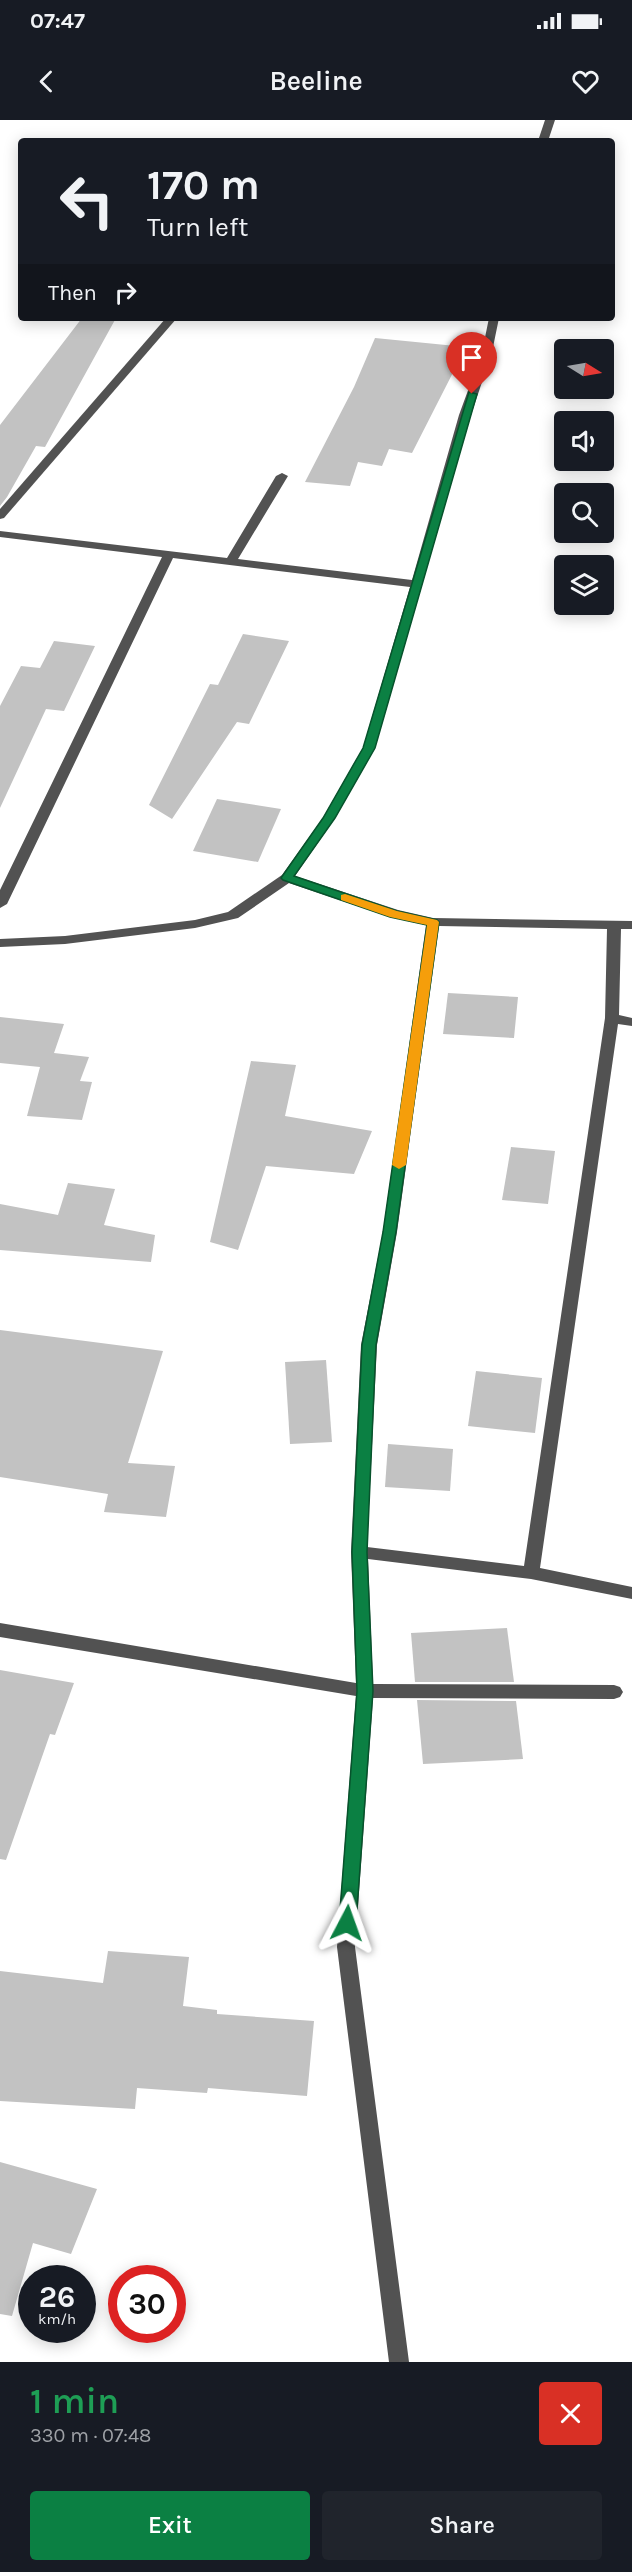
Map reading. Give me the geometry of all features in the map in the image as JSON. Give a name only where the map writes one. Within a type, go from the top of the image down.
[{"type":"street","points":[[544,138],[550,120]]},
{"type":"street","points":[[0,516],[169,321]]},
{"type":"street","points":[[0,943],[65,940],[195,924],[233,915],[287,878],[329,818],[369,748],[465,416],[487,352],[493,321]]},
{"type":"street","points":[[231,561],[282,476]]},
{"type":"street","points":[[0,534],[416,584]]},
{"type":"street","points":[[0,904],[170,554]]},
{"type":"street","points":[[287,878],[395,914],[433,922],[632,925]]},
{"type":"street","points":[[399,2362],[346,1947],[365,1691],[359,1552],[369,1345],[390,1232],[433,922]]},
{"type":"street","points":[[531,1573],[612,1018],[614,926]]},
{"type":"street","points":[[612,1018],[632,1022]]},
{"type":"street","points":[[359,1552],[531,1573],[632,1593]]},
{"type":"street","points":[[0,1630],[365,1691],[614,1692]]},
{"type":"building","points":[[80,321],[114,321],[45,447],[36,446],[0,506],[0,425]]},
{"type":"building","points":[[375,338],[466,347],[412,453],[389,449],[382,466],[358,462],[350,486],[305,482],[354,387]]},
{"type":"building","points":[[243,634],[289,641],[249,724],[237,722],[172,819],[149,805],[210,684],[218,685]]},
{"type":"building","points":[[54,641],[95,646],[64,711],[46,709],[0,808],[0,706],[21,666],[40,668]]},
{"type":"building","points":[[217,799],[281,809],[258,862],[193,851]]},
{"type":"building","points":[[448,993],[518,997],[514,1038],[443,1034]]},
{"type":"building","points":[[0,1017],[64,1024],[54,1053],[89,1057],[80,1081],[92,1082],[82,1120],[27,1116],[40,1067],[0,1063]]},
{"type":"building","points":[[251,1061],[296,1065],[285,1116],[372,1131],[354,1174],[266,1166],[238,1250],[210,1242]]},
{"type":"building","points":[[511,1147],[555,1151],[548,1204],[502,1200]]},
{"type":"building","points":[[68,1183],[115,1189],[104,1225],[155,1235],[151,1262],[0,1250],[0,1204],[58,1215]]},
{"type":"building","points":[[0,1330],[163,1351],[128,1463],[175,1466],[166,1517],[104,1512],[108,1494],[0,1477]]},
{"type":"building","points":[[326,1360],[332,1442],[290,1444],[285,1362]]},
{"type":"building","points":[[476,1371],[542,1378],[535,1433],[468,1426]]},
{"type":"building","points":[[388,1444],[453,1449],[450,1491],[385,1487]]},
{"type":"building","points":[[507,1628],[514,1682],[415,1682],[411,1633]]},
{"type":"building","points":[[0,1670],[74,1683],[55,1735],[50,1734],[6,1860],[0,1859]]},
{"type":"building","points":[[417,1700],[516,1701],[523,1759],[423,1764]]},
{"type":"building","points":[[108,1951],[189,1957],[183,2006],[217,2010],[217,2014],[314,2021],[307,2096],[208,2088],[207,2093],[137,2088],[135,2109],[0,2101],[0,1971],[103,1983]]},
{"type":"building","points":[[0,2162],[97,2189],[71,2254],[33,2243],[27,2265],[18,2265],[18,2295],[12,2316],[0,2314]]},
{"type":"slow traffic","points":[[345,897],[395,914],[433,922],[399,1165]]},
{"type":"route","points":[[347,1923],[365,1691],[359,1552],[369,1345],[390,1232],[433,922],[395,914],[287,878],[329,818],[369,748],[472,394]]}]
